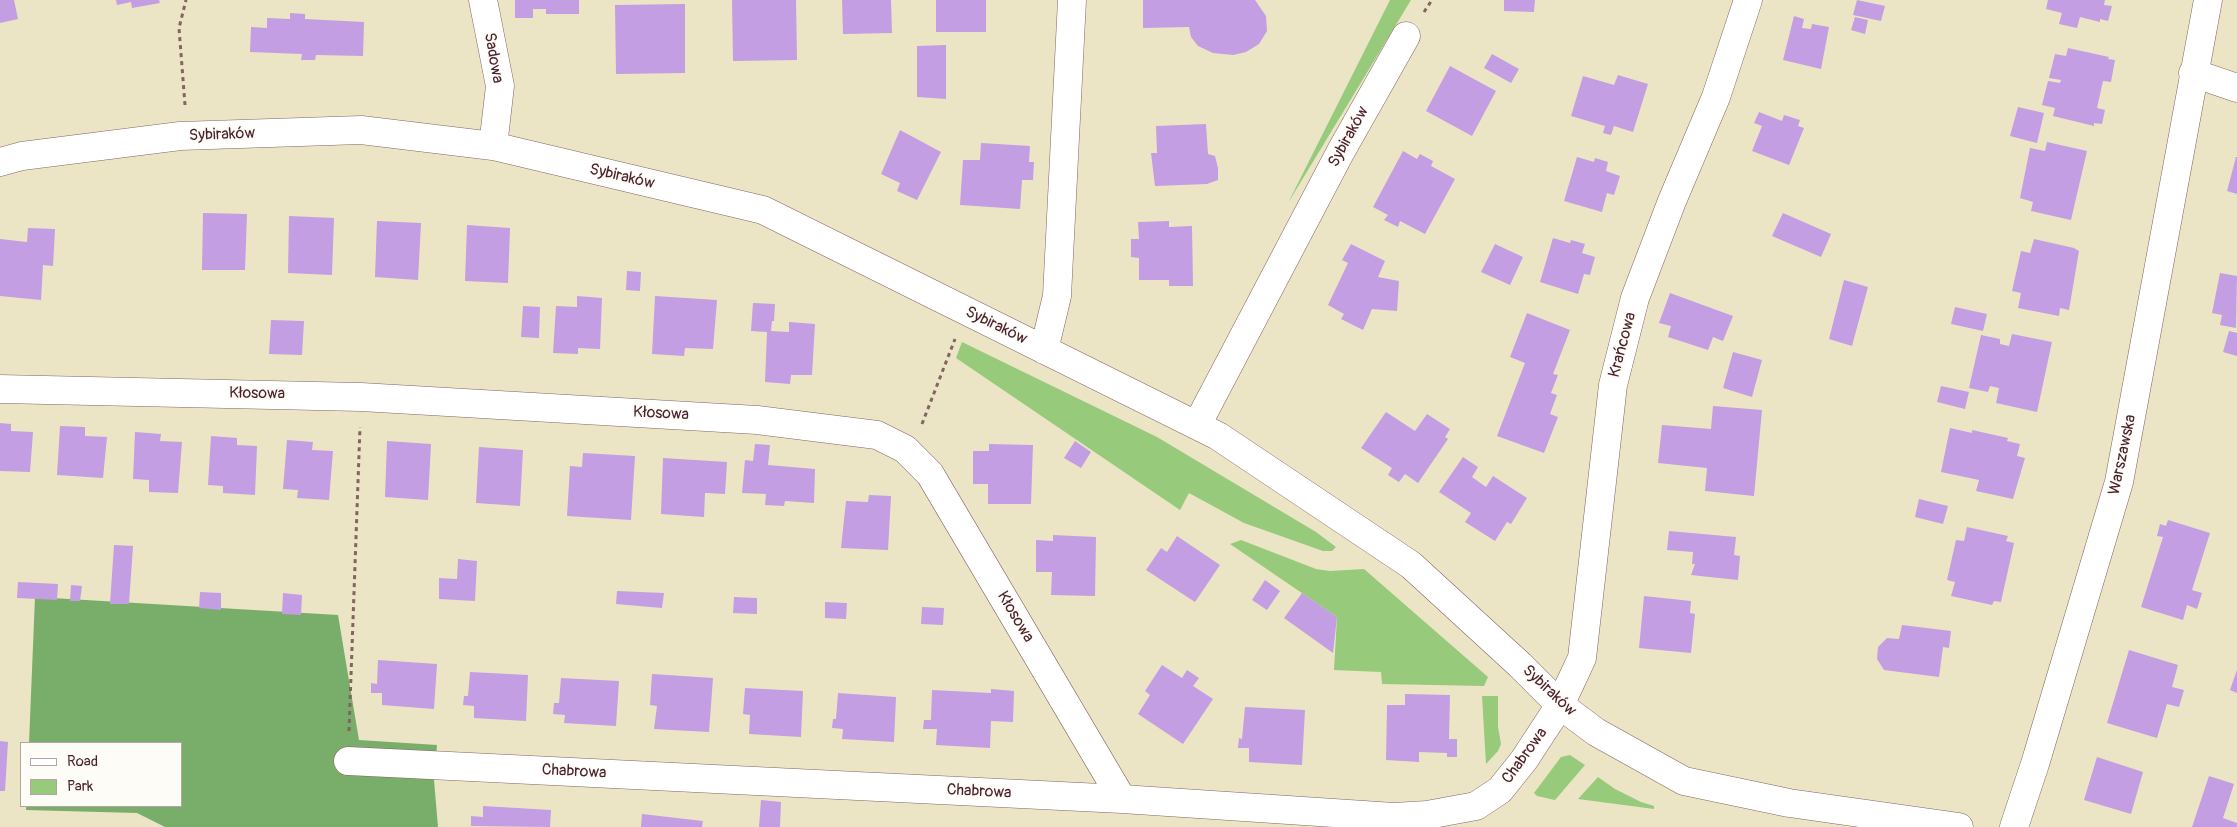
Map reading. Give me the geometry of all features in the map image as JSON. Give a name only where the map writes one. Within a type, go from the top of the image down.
[{"type":"street","name":"Sadowa","points":[[483,0],[500,86],[493,146]]},
{"type":"street","points":[[1044,350],[1057,296],[1072,0]]},
{"type":"street","name":"Krańcowa","points":[[1560,705],[1582,658],[1613,385],[1633,308],[1672,200],[1716,97],[1748,0]]},
{"type":"street","name":"Warszawska","points":[[2014,827],[2035,764],[2119,482],[2208,0]]},
{"type":"street","name":"Sybiraków","points":[[1197,425],[1341,151],[1406,36]]},
{"type":"street","points":[[2193,74],[2237,88]]},
{"type":"street","name":"Sybiraków","points":[[0,162],[22,156],[187,136],[361,130],[493,146],[763,210],[1218,436],[1411,565],[1560,705],[1596,732],[1684,781],[1789,803],[1959,827]]},
{"type":"street","name":"Kłosowa","points":[[0,389],[361,397],[757,420],[877,435],[905,448],[930,474],[1122,799]]},
{"type":"street","name":"Chabrowa","points":[[348,761],[1122,799],[1394,817],[1476,806],[1500,790],[1524,760],[1560,705]]},
{"type":"path","points":[[186,0],[179,28],[187,136]]},
{"type":"path","points":[[905,448],[918,433],[957,334],[970,313]]},
{"type":"path","points":[[348,761],[361,397]]},
{"type":"green space","points":[[1390,0],[1411,0],[1288,203]]},
{"type":"green space","points":[[962,342],[1157,437],[1316,532],[1336,547],[1332,551],[1323,551],[1244,523],[1189,493],[1180,510],[956,358]]},
{"type":"green space","points":[[1241,540],[1316,569],[1330,571],[1364,569],[1488,677],[1484,686],[1382,684],[1381,672],[1334,670],[1337,617],[1230,544]]},
{"type":"green space","points":[[35,597],[338,615],[359,740],[437,745],[434,780],[438,827],[165,827],[137,813],[26,810],[26,807],[182,807],[182,742],[29,742]]},
{"type":"green space","points":[[1482,696],[1498,696],[1498,727],[1501,744],[1498,751],[1486,764]]},
{"type":"green space","points":[[1570,755],[1585,765],[1555,800],[1537,796],[1534,793],[1561,757]]},
{"type":"green space","points":[[1598,777],[1615,789],[1641,802],[1654,806],[1654,809],[1578,799]]},
{"type":"building","points":[[0,0],[14,0],[18,19],[0,23]]},
{"type":"building","points":[[116,0],[159,0],[160,3],[132,8],[131,2],[117,5]]},
{"type":"building","points":[[515,0],[579,0],[579,14],[546,14],[546,9],[533,9],[533,18],[515,18]]},
{"type":"building","points":[[732,0],[796,0],[797,60],[733,61]]},
{"type":"building","points":[[842,0],[891,0],[892,33],[843,34]]},
{"type":"building","points":[[936,0],[986,0],[986,32],[936,32]]},
{"type":"building","points":[[1143,0],[1255,0],[1266,16],[1267,31],[1259,44],[1246,52],[1233,55],[1213,53],[1198,46],[1191,37],[1189,27],[1143,28]]},
{"type":"building","points":[[1504,0],[1535,0],[1534,12],[1504,11]]},
{"type":"building","points":[[1857,0],[1885,6],[1881,21],[1853,15]]},
{"type":"building","points":[[2048,0],[2105,0],[2104,5],[2112,6],[2108,21],[2100,19],[2100,22],[2080,17],[2077,28],[2059,24],[2062,13],[2046,9]]},
{"type":"building","points":[[685,4],[685,73],[616,74],[615,5]]},
{"type":"building","points":[[290,13],[305,14],[305,19],[364,22],[363,56],[316,55],[315,60],[301,60],[302,54],[250,52],[251,27],[267,28],[267,18],[290,19]]},
{"type":"building","points":[[1794,16],[1804,19],[1802,28],[1811,29],[1812,24],[1829,27],[1821,69],[1783,60]]},
{"type":"building","points":[[1855,17],[1868,20],[1865,34],[1851,30]]},
{"type":"building","points":[[946,45],[946,99],[917,97],[917,46]]},
{"type":"building","points":[[2068,48],[2115,60],[2111,82],[2103,81],[2097,108],[2105,110],[2102,124],[2094,123],[2094,126],[2053,116],[2055,108],[2042,105],[2048,81],[2060,83],[2061,80],[2049,78],[2055,54],[2066,56]]},
{"type":"building","points":[[1492,54],[1519,69],[1511,83],[1484,68]]},
{"type":"building","points":[[1450,66],[1496,91],[1472,136],[1426,111]]},
{"type":"building","points":[[1618,75],[1648,84],[1633,132],[1614,126],[1611,135],[1603,133],[1605,126],[1571,116],[1583,76],[1614,85]]},
{"type":"building","points":[[2018,107],[2044,113],[2037,143],[2010,136]]},
{"type":"building","points":[[1759,112],[1782,121],[1784,115],[1800,120],[1798,126],[1804,128],[1789,165],[1752,151],[1762,126],[1754,123]]},
{"type":"building","points":[[1206,124],[1208,154],[1215,156],[1218,180],[1207,184],[1155,186],[1151,153],[1157,153],[1156,126]]},
{"type":"building","points":[[900,130],[941,152],[917,200],[897,191],[900,183],[881,174]]},
{"type":"building","points":[[2047,142],[2087,151],[2071,220],[2031,211],[2033,202],[2020,198],[2030,148],[2045,151]]},
{"type":"building","points":[[981,143],[1030,146],[1029,162],[1034,162],[1033,180],[1022,180],[1020,209],[960,205],[963,160],[980,160]]},
{"type":"building","points":[[1403,151],[1417,159],[1420,154],[1433,161],[1431,166],[1455,179],[1425,234],[1400,221],[1398,227],[1384,220],[1388,215],[1373,207]]},
{"type":"building","points":[[1577,157],[1594,162],[1595,158],[1608,162],[1606,171],[1620,176],[1614,195],[1607,193],[1602,212],[1564,201]]},
{"type":"building","points":[[2237,157],[2237,194],[2227,191]]},
{"type":"building","points":[[203,213],[247,214],[245,270],[202,270]]},
{"type":"building","points":[[1783,213],[1831,234],[1821,257],[1772,236]]},
{"type":"building","points":[[289,216],[334,218],[332,275],[288,273]]},
{"type":"building","points":[[377,221],[421,223],[418,280],[375,277]]},
{"type":"building","points":[[1169,221],[1169,227],[1192,226],[1193,286],[1169,286],[1169,280],[1139,280],[1139,258],[1131,257],[1131,239],[1139,239],[1138,222]]},
{"type":"building","points":[[467,225],[510,228],[508,283],[465,281]]},
{"type":"building","points":[[28,228],[55,229],[53,266],[43,265],[41,300],[0,296],[0,239],[27,242]]},
{"type":"building","points":[[1553,238],[1570,243],[1571,240],[1585,244],[1582,253],[1595,257],[1590,275],[1584,274],[1578,294],[1540,282]]},
{"type":"building","points":[[2034,239],[2074,248],[2079,251],[2069,310],[2060,308],[2059,316],[2018,308],[2021,293],[2012,291],[2021,251],[2030,253]]},
{"type":"building","points":[[1351,244],[1385,261],[1378,277],[1399,281],[1397,311],[1372,309],[1363,330],[1341,319],[1344,314],[1328,305],[1348,263],[1342,260]]},
{"type":"building","points":[[1495,244],[1523,257],[1510,285],[1481,272]]},
{"type":"building","points":[[627,271],[641,272],[640,291],[626,290]]},
{"type":"building","points":[[2220,273],[2237,276],[2236,328],[2220,325],[2222,315],[2212,313]]},
{"type":"building","points":[[1844,280],[1868,287],[1852,346],[1829,339]]},
{"type":"building","points":[[1670,293],[1733,316],[1723,341],[1713,337],[1708,350],[1668,337],[1671,326],[1659,323]]},
{"type":"building","points":[[577,296],[602,298],[600,349],[578,348],[578,354],[553,353],[556,306],[577,307]]},
{"type":"building","points":[[655,296],[717,300],[713,349],[685,348],[684,356],[652,354]]},
{"type":"building","points":[[753,303],[775,304],[774,321],[772,321],[771,331],[789,332],[789,322],[815,324],[812,375],[791,375],[790,384],[765,382],[767,332],[751,331]]},
{"type":"building","points":[[523,306],[540,307],[539,338],[521,337]]},
{"type":"building","points":[[1955,307],[1987,314],[1983,331],[1951,324]]},
{"type":"building","points":[[1527,313],[1570,330],[1553,374],[1558,375],[1551,393],[1557,395],[1550,414],[1558,417],[1544,453],[1497,436],[1525,363],[1510,357]]},
{"type":"building","points":[[271,320],[304,321],[302,355],[269,354]]},
{"type":"building","points":[[2229,331],[2237,333],[2237,356],[2223,352]]},
{"type":"building","points":[[2012,334],[2052,342],[2037,412],[1996,403],[1999,388],[1990,386],[1988,392],[1969,388],[1981,335],[2000,339],[2000,344],[2009,346]]},
{"type":"building","points":[[1733,352],[1762,360],[1752,397],[1723,388]]},
{"type":"building","points":[[1941,386],[1969,392],[1965,409],[1937,402]]},
{"type":"building","points":[[1713,406],[1762,410],[1754,496],[1705,491],[1707,468],[1658,463],[1662,425],[1711,429]]},
{"type":"building","points":[[1386,412],[1415,431],[1427,414],[1450,429],[1445,437],[1448,439],[1418,483],[1405,474],[1399,482],[1388,475],[1392,468],[1361,448]]},
{"type":"building","points":[[0,423],[11,424],[11,431],[33,432],[30,472],[0,471]]},
{"type":"building","points":[[60,426],[85,427],[85,436],[107,437],[103,478],[57,475]]},
{"type":"building","points":[[1950,428],[1972,433],[1972,430],[2008,438],[2007,441],[2020,444],[2017,456],[2025,458],[2013,499],[1976,491],[1979,480],[1941,472]]},
{"type":"building","points":[[135,432],[161,434],[160,441],[182,442],[178,493],[149,492],[149,480],[133,479]]},
{"type":"building","points":[[211,436],[237,438],[237,445],[257,446],[255,495],[223,493],[223,486],[208,485]]},
{"type":"building","points":[[287,440],[313,442],[312,450],[333,451],[329,500],[297,498],[298,490],[283,489]]},
{"type":"building","points":[[387,441],[431,444],[428,500],[385,497]]},
{"type":"building","points":[[1075,441],[1091,452],[1081,468],[1064,458]]},
{"type":"building","points":[[755,444],[770,445],[768,465],[815,469],[814,503],[785,501],[784,506],[765,505],[766,494],[742,493],[745,460],[753,461]]},
{"type":"building","points":[[989,444],[1033,445],[1031,504],[988,504],[988,484],[973,484],[973,451],[989,451]]},
{"type":"building","points":[[479,447],[523,450],[520,506],[476,503]]},
{"type":"building","points":[[583,453],[635,456],[631,520],[567,516],[570,466],[582,467]]},
{"type":"building","points":[[1463,457],[1478,467],[1472,477],[1486,487],[1493,476],[1527,498],[1511,524],[1507,522],[1495,541],[1465,522],[1471,513],[1439,492]]},
{"type":"building","points":[[663,458],[727,462],[725,494],[705,493],[704,517],[661,514]]},
{"type":"building","points":[[869,495],[891,496],[888,550],[841,548],[846,501],[868,502]]},
{"type":"building","points":[[1919,499],[1948,506],[1943,524],[1915,517]]},
{"type":"building","points":[[2168,520],[2210,533],[2192,590],[2202,593],[2197,609],[2187,605],[2183,620],[2141,607],[2163,537],[2157,536],[2160,524],[2166,526]]},
{"type":"building","points":[[1967,527],[2008,536],[2006,541],[2014,543],[2001,602],[1994,601],[1992,605],[1951,596],[1955,582],[1947,580],[1956,540],[1964,541]]},
{"type":"building","points":[[1669,531],[1736,537],[1734,555],[1740,556],[1738,580],[1691,575],[1695,564],[1692,564],[1693,552],[1667,550]]},
{"type":"building","points":[[1053,535],[1096,537],[1095,596],[1051,595],[1052,572],[1036,572],[1036,540],[1053,541]]},
{"type":"building","points":[[1177,536],[1220,565],[1195,602],[1146,570],[1161,548],[1167,552]]},
{"type":"building","points":[[114,545],[133,546],[129,604],[110,604]]},
{"type":"building","points":[[458,559],[477,561],[475,601],[439,599],[439,578],[457,579]]},
{"type":"building","points":[[1265,580],[1280,591],[1267,610],[1252,600]]},
{"type":"building","points":[[18,582],[58,584],[57,600],[17,598]]},
{"type":"building","points":[[71,585],[82,586],[80,601],[70,601]]},
{"type":"building","points":[[617,591],[664,593],[662,608],[616,604]]},
{"type":"building","points":[[200,592],[221,593],[221,610],[199,608]]},
{"type":"building","points":[[283,593],[302,595],[301,615],[282,614]]},
{"type":"building","points":[[1302,593],[1337,617],[1333,653],[1284,618]]},
{"type":"building","points":[[1644,596],[1691,601],[1690,613],[1695,614],[1691,653],[1639,648]]},
{"type":"building","points":[[734,597],[757,598],[757,614],[733,613]]},
{"type":"building","points":[[825,602],[847,603],[846,619],[825,618]]},
{"type":"building","points":[[922,607],[944,608],[943,625],[921,624]]},
{"type":"building","points":[[1902,625],[1951,631],[1949,648],[1943,647],[1939,677],[1884,670],[1877,659],[1878,647],[1887,638],[1899,639]]},
{"type":"building","points":[[2129,650],[2178,665],[2172,687],[2184,690],[2179,707],[2167,704],[2157,738],[2107,723]]},
{"type":"building","points":[[378,660],[437,664],[434,709],[382,705],[382,693],[371,693],[371,683],[377,684]]},
{"type":"building","points":[[1162,665],[1182,678],[1187,670],[1199,678],[1193,686],[1213,699],[1183,744],[1138,714],[1150,695],[1145,691]]},
{"type":"building","points":[[2237,670],[2237,693],[2230,690]]},
{"type":"building","points":[[470,672],[528,675],[526,721],[474,718],[474,706],[463,705],[464,696],[468,696]]},
{"type":"building","points":[[652,674],[713,678],[709,732],[654,729],[657,706],[650,705]]},
{"type":"building","points":[[561,678],[619,681],[616,726],[564,723],[565,715],[553,714],[554,703],[559,703]]},
{"type":"building","points":[[745,688],[803,691],[801,737],[749,734],[750,715],[743,714]]},
{"type":"building","points":[[991,689],[1014,691],[1013,722],[991,721],[990,748],[936,745],[937,729],[923,729],[924,720],[931,720],[932,690],[991,693]]},
{"type":"building","points":[[838,693],[896,697],[894,742],[842,739],[843,729],[832,728],[833,719],[836,719]]},
{"type":"building","points":[[1405,694],[1450,695],[1449,739],[1457,739],[1457,757],[1447,757],[1447,753],[1419,752],[1419,762],[1386,760],[1387,705],[1405,705]]},
{"type":"building","points":[[1245,707],[1305,710],[1302,765],[1249,762],[1249,748],[1238,748],[1239,738],[1242,739]]},
{"type":"building","points":[[0,741],[8,742],[5,791],[0,791]]},
{"type":"building","points":[[2097,757],[2143,772],[2131,814],[2084,800]]},
{"type":"building","points":[[2209,776],[2234,784],[2223,818],[2237,823],[2237,827],[2192,827]]},
{"type":"building","points":[[761,800],[781,802],[780,827],[759,827]]},
{"type":"building","points":[[483,806],[551,810],[550,827],[471,826],[471,816],[483,817]]},
{"type":"building","points":[[642,814],[703,821],[702,827],[641,827]]}]
